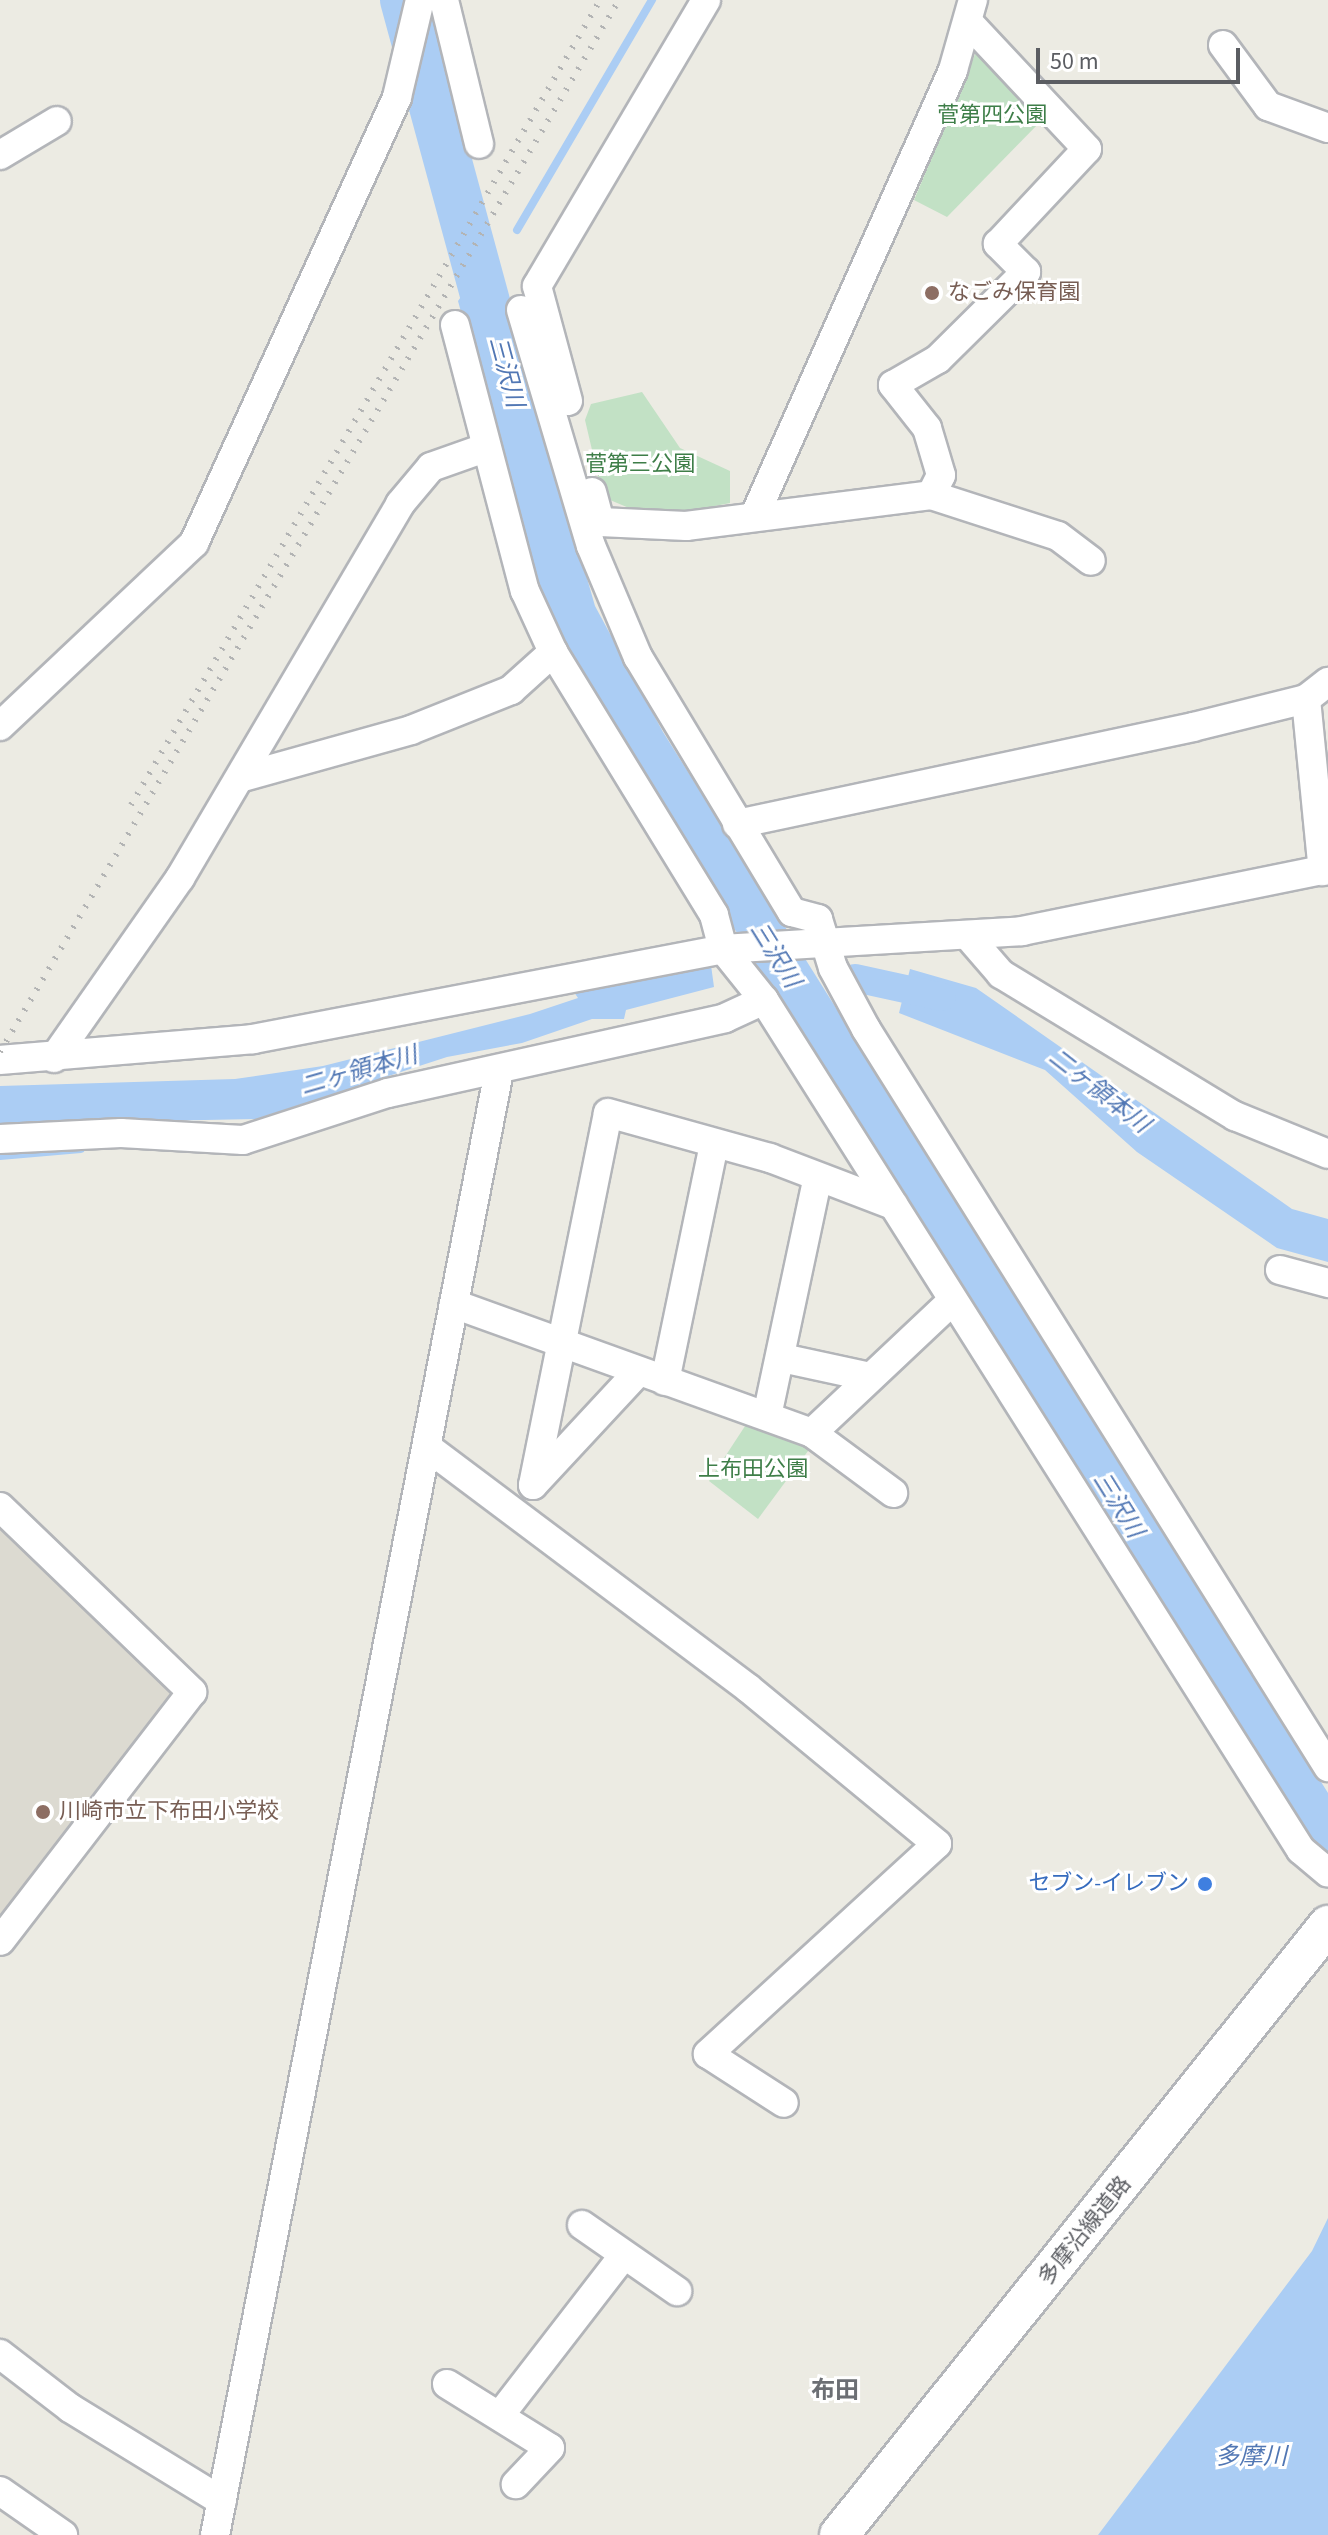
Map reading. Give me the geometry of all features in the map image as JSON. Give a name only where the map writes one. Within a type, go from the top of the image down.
[{"type":"street","points":[[0,726],[194,543],[397,97],[420,0]]},
{"type":"street","points":[[444,0],[479,144]]},
{"type":"street","points":[[706,0],[537,286],[600,522],[686,526],[931,495],[1058,536],[1091,561]]},
{"type":"street","points":[[755,515],[972,12],[1087,149],[998,244],[1026,272],[938,359],[893,385],[927,428],[941,475],[931,495]]},
{"type":"street","points":[[1223,45],[1268,106],[1328,128]]},
{"type":"street","points":[[0,155],[57,121]]},
{"type":"street","points":[[521,310],[591,546],[638,657],[792,912],[818,919],[816,942],[866,1029],[1328,1767]]},
{"type":"street","points":[[455,325],[525,591],[553,652],[714,915],[730,948],[951,1302],[1301,1850],[1328,1873]]},
{"type":"street","points":[[54,1058],[243,777],[400,504],[431,467],[485,448]]},
{"type":"street","points":[[243,777],[411,730],[511,690],[553,652]]},
{"type":"street","points":[[0,1060],[54,1058],[253,1039],[730,948],[969,937],[1325,870],[1317,691],[737,824]]},
{"type":"street","points":[[969,937],[1001,974],[1222,1108],[1328,1154]]},
{"type":"street","points":[[0,1139],[121,1133],[243,1140],[388,1093],[499,1071],[725,1018],[764,1000]]},
{"type":"street","points":[[215,2535],[499,1071]]},
{"type":"street","points":[[533,1485],[559,1343],[608,1113],[818,1177],[893,1205]]},
{"type":"street","points":[[665,1381],[714,1144]]},
{"type":"street","points":[[767,1416],[782,1358],[818,1177]]},
{"type":"street","points":[[1280,1270],[1328,1283]]},
{"type":"street","points":[[812,1433],[951,1302]]},
{"type":"street","points":[[454,1304],[636,1374],[665,1381],[812,1433],[893,1493]]},
{"type":"street","points":[[782,1358],[870,1377]]},
{"type":"street","points":[[516,1516],[533,1485],[636,1374]]},
{"type":"street","points":[[427,1447],[748,1688],[937,1844],[708,2054],[784,2103]]},
{"type":"street","points":[[0,1507],[192,1692],[0,1941]]},
{"type":"street","name":"多摩沿線道路","points":[[839,2535],[1328,1925]]},
{"type":"street","points":[[582,2225],[677,2291]]},
{"type":"street","points":[[501,2414],[623,2256]]},
{"type":"street","points":[[0,2354],[70,2408],[222,2501]]},
{"type":"street","points":[[447,2384],[501,2414],[550,2448],[516,2484]]},
{"type":"street","points":[[0,2491],[63,2535]]},
{"type":"shaded area","name":"川崎市立下布田小学校","points":[[0,1520],[172,1683],[173,1701],[0,1922]]},
{"type":"green space","name":"菅第四公園","points":[[979,45],[1045,117],[947,217],[914,200]]},
{"type":"green space","name":"菅第三公園","points":[[642,392],[680,448],[730,471],[730,503],[685,512],[629,508],[603,497],[585,420],[591,404]]},
{"type":"green space","name":"上布田公園","points":[[749,1420],[811,1447],[758,1519],[709,1481]]},
{"type":"water","points":[[493,252],[595,606],[663,732],[1328,1793],[1328,1863],[1292,1828],[574,670],[535,584],[458,301]]},
{"type":"water","points":[[711,965],[714,987],[626,1010],[624,1019],[592,1019],[522,1043],[447,1057],[256,1119],[0,1124],[0,1086],[235,1079],[323,1066],[530,1014],[578,998],[572,989]]},
{"type":"water","points":[[910,969],[976,988],[1292,1209],[1328,1219],[1328,1262],[1277,1248],[1137,1152],[1045,1070],[899,1013]]},
{"type":"water","name":"多摩川","points":[[1328,2218],[1328,2535],[1098,2535],[1312,2251]]},
{"type":"waterway","name":"三沢川","points":[[404,0],[495,335]]},
{"type":"waterway","points":[[517,230],[652,0]]},
{"type":"waterway","name":"二ヶ領本川","points":[[855,978],[942,997]]},
{"type":"waterway","points":[[0,1156],[81,1149]]},
{"type":"railway","points":[[131,805],[600,0]]},
{"type":"railway","points":[[0,1052],[619,0]]},
{"type":"place","name":"なごみ保育園","points":[[932,293]]},
{"type":"place","name":"川崎市立下布田小学校","points":[[43,1812]]},
{"type":"place","name":"セブン-イレブン","points":[[1205,1884]]},
{"type":"district","name":"布田","points":[[835,2391]]}]
